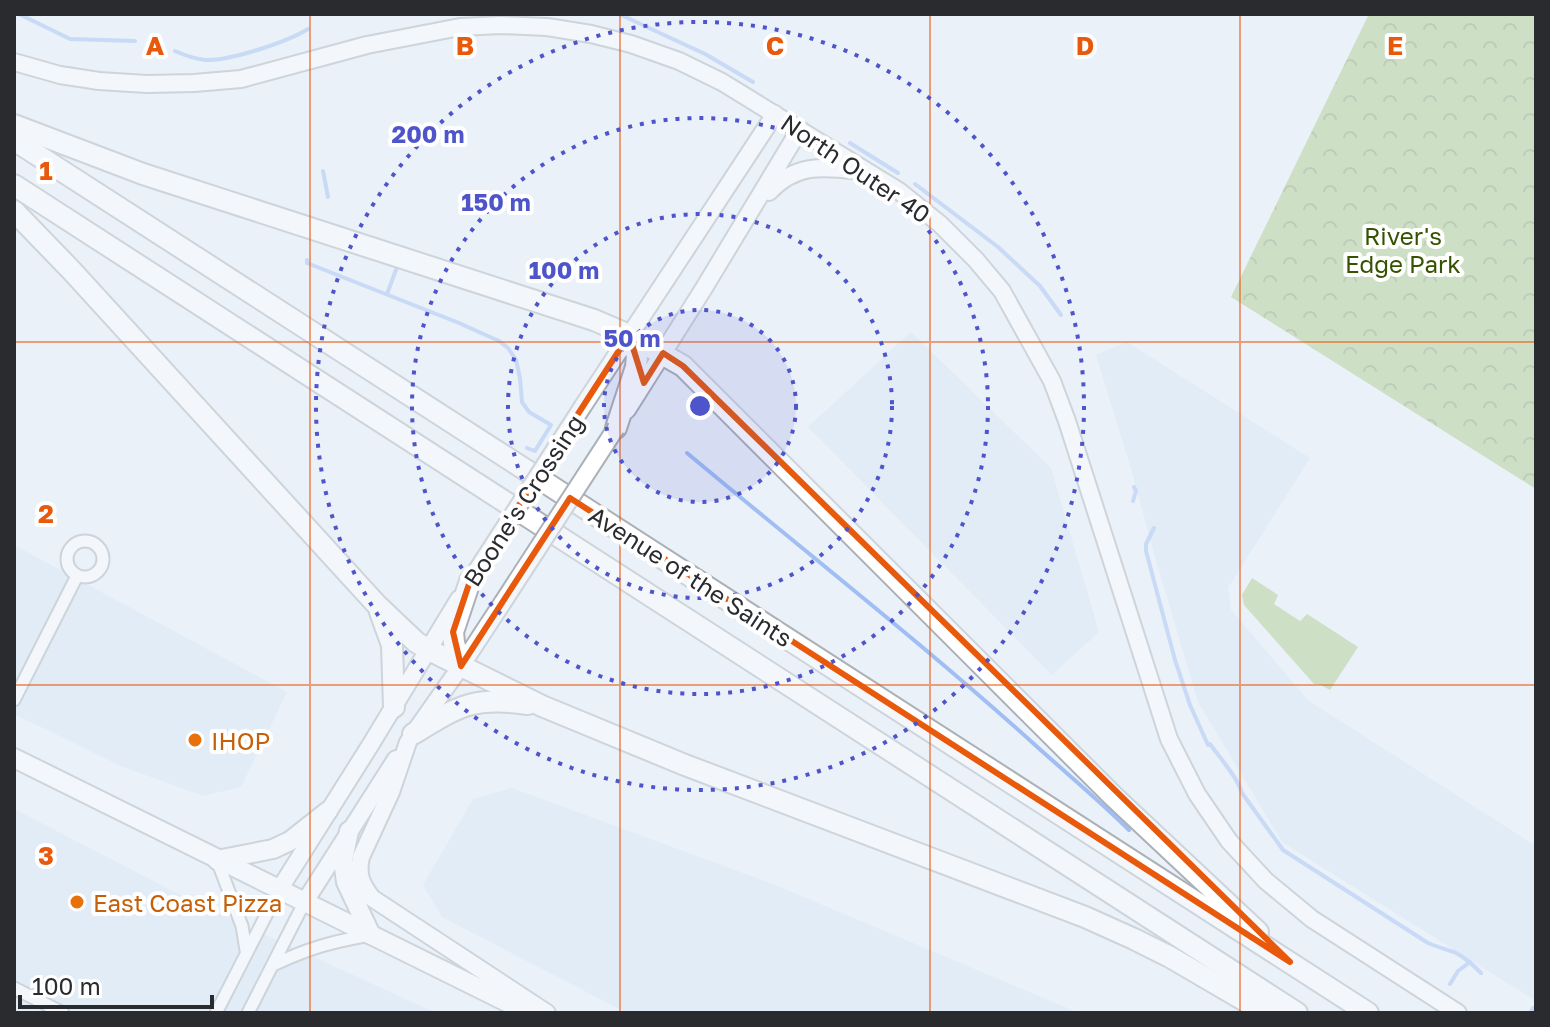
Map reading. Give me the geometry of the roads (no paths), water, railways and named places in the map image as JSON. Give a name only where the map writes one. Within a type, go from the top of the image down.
[{"type":"highway","points":[[14,125],[143,174],[594,320],[629,335],[683,366],[1113,796],[1290,962]]},
{"type":"highway","name":"Avenue of the Saints","points":[[14,140],[1368,1013]]},
{"type":"highway","name":"Avenue of the Saints","points":[[14,185],[1297,1013]]},
{"type":"highway","points":[[14,211],[377,605],[416,642],[542,706],[685,765],[1085,917],[1170,957],[1266,1013]]},
{"type":"highway","points":[[616,428],[636,367],[637,355],[629,335]]},
{"type":"highway","points":[[461,666],[453,632],[470,581]]},
{"type":"highway","points":[[377,605],[392,645],[394,707]]},
{"type":"highway","points":[[410,738],[456,708],[476,702],[500,699],[542,706]]},
{"type":"main road","points":[[14,758],[529,1013]]},
{"type":"main road","points":[[217,860],[273,849],[290,841],[328,811]]},
{"type":"main road","points":[[349,831],[343,860],[346,882],[371,935]]},
{"type":"street","name":"North Outer 40","points":[[14,62],[60,75],[99,81],[194,83],[241,79],[367,45],[460,27],[547,27],[618,40],[679,61],[722,82],[899,191],[940,224],[1002,291],[1052,381],[1169,739],[1197,794],[1229,841],[1266,881],[1312,919],[1458,1013]]},
{"type":"street","name":"Boone's Crossing","points":[[279,890],[470,581],[775,114]]},
{"type":"street","name":"Boone's Crossing","points":[[304,903],[616,428],[800,129]]},
{"type":"street","points":[[751,210],[778,182],[805,169],[867,171]]},
{"type":"street","points":[[14,700],[77,576]]},
{"type":"street","points":[[410,738],[391,792],[361,857],[359,868],[363,886],[372,898],[547,1013]]},
{"type":"street","points":[[217,860],[242,926],[246,951]]},
{"type":"street","points":[[216,1013],[279,890]]},
{"type":"street","points":[[248,1013],[304,903]]},
{"type":"street","points":[[272,965],[329,942],[371,935]]},
{"type":"street","points":[[14,988],[63,1013]]},
{"type":"waterway","points":[[19,14],[70,39],[135,41]]},
{"type":"waterway","points":[[619,14],[705,54],[753,82]]},
{"type":"waterway","points":[[175,51],[205,60],[229,57],[273,45],[308,29]]},
{"type":"waterway","points":[[850,143],[898,173]]},
{"type":"waterway","points":[[323,171],[328,197]]},
{"type":"waterway","points":[[915,184],[998,247],[1040,286],[1061,315]]},
{"type":"waterway","points":[[307,260],[307,263],[459,323],[508,348],[516,360],[522,402],[529,412],[551,425],[535,451],[527,448]]},
{"type":"waterway","points":[[387,294],[397,267]]},
{"type":"waterway","points":[[687,453],[949,670],[1129,830]]},
{"type":"waterway","points":[[1133,501],[1134,487]]},
{"type":"waterway","points":[[1154,528],[1146,551],[1190,705],[1208,745],[1228,768],[1283,850],[1428,943],[1462,956],[1481,973]]},
{"type":"waterway","points":[[1450,984],[1458,971],[1470,962]]},
{"type":"waterway","points":[[1530,1013],[1536,1008]]},
{"type":"place","name":"IHOP","points":[[195,740]]},
{"type":"place","name":"East Coast Pizza","points":[[77,902]]},
{"type":"park label","name":"River's Edge Park","points":[[1403,249]]}]
